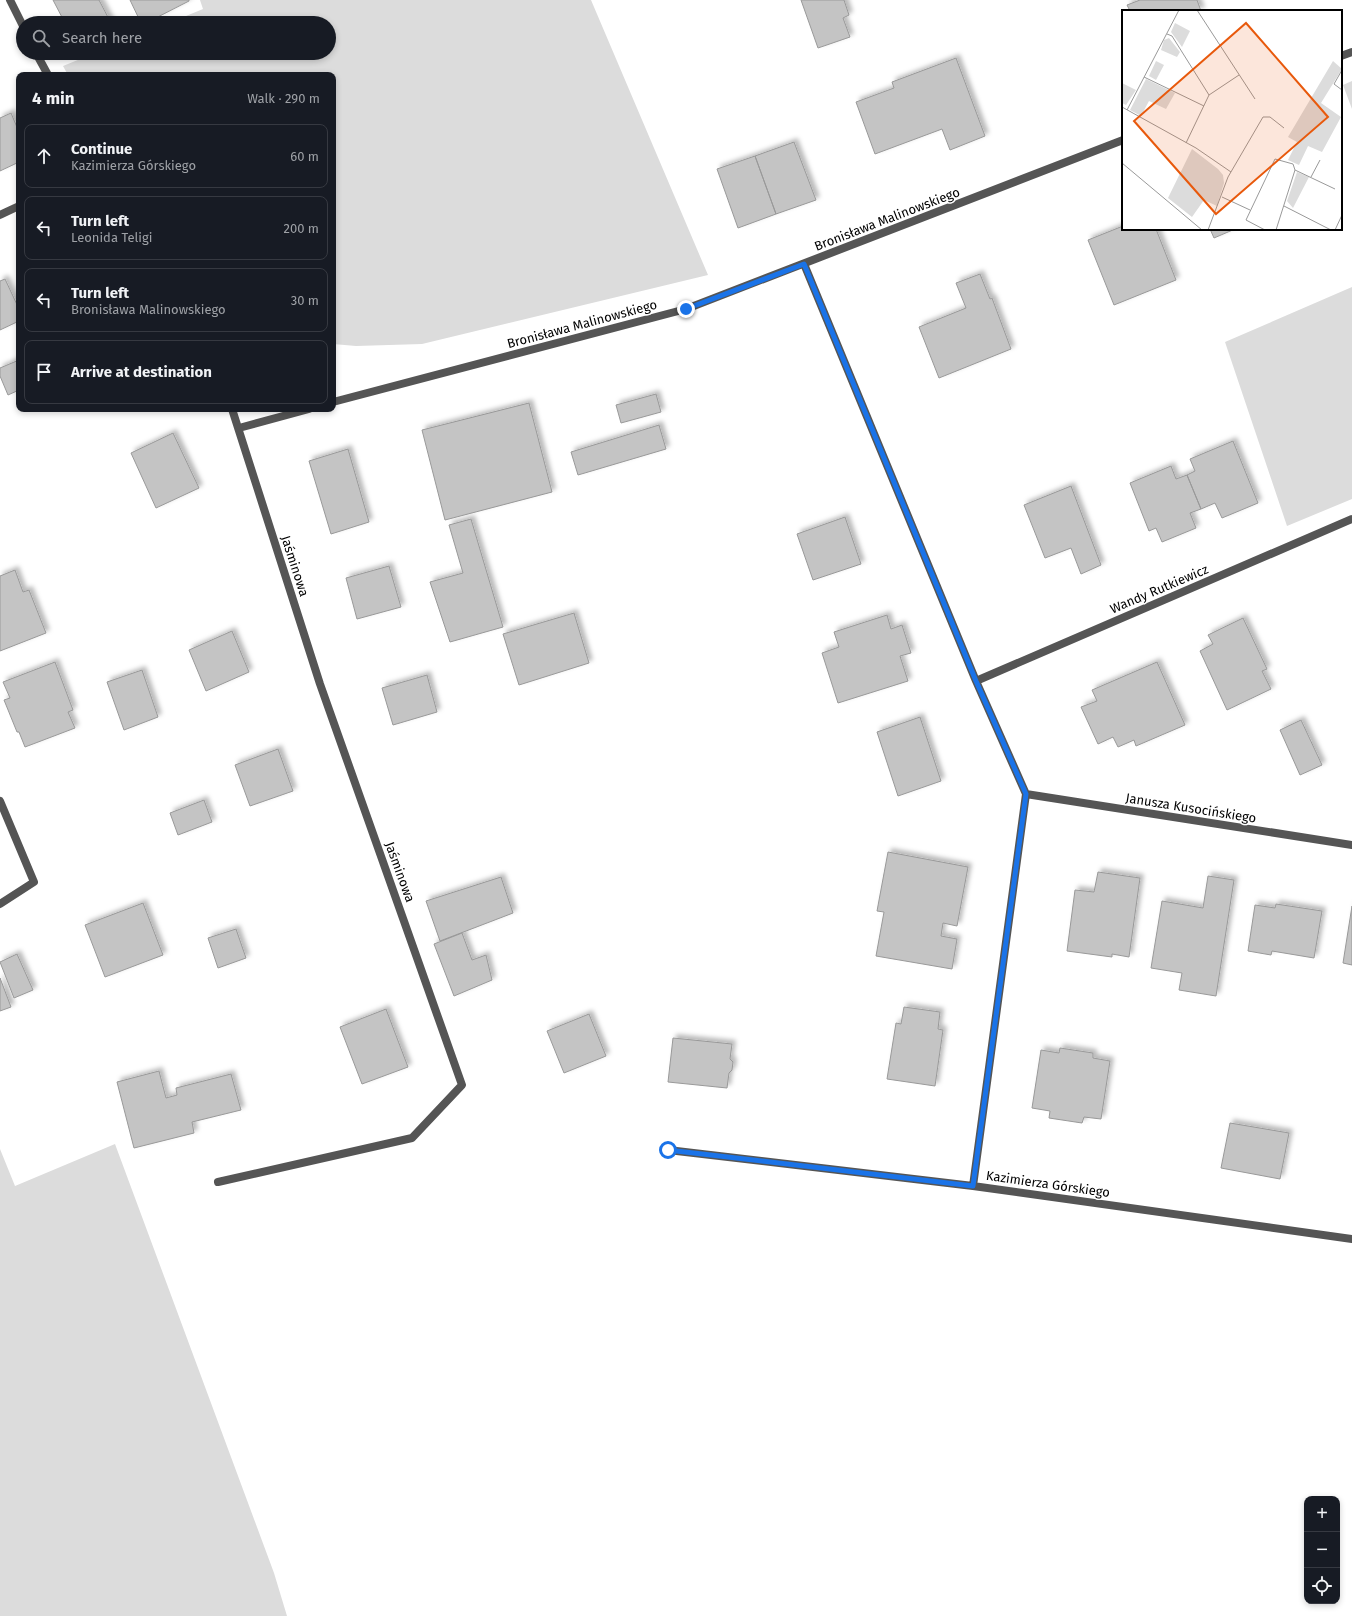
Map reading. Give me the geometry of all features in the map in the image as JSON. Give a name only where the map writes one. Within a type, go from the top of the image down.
[{"type":"street","points":[[10,0],[18,16]]},
{"type":"street","points":[[1342,56],[1352,52]]},
{"type":"street","points":[[40,60],[46,72]]},
{"type":"street","name":"Bronisława Malinowskiego","points":[[336,401],[686,309],[1122,140]]},
{"type":"street","points":[[0,215],[16,207]]},
{"type":"street","points":[[804,264],[976,681],[1026,794],[973,1186]]},
{"type":"street","name":"Jaśminowa","points":[[218,1182],[412,1138],[462,1085],[320,684],[233,412]]},
{"type":"street","points":[[238,428],[297,412]]},
{"type":"street","name":"Wandy Rutkiewicz","points":[[976,681],[1352,519]]},
{"type":"street","name":"Janusza Kusocińskiego","points":[[1026,794],[1352,845]]},
{"type":"street","points":[[0,801],[34,882],[0,904]]},
{"type":"street","name":"Kazimierza Górskiego","points":[[668,1150],[973,1186],[1352,1239]]},
{"type":"shaded area","points":[[200,0],[591,0],[708,275],[422,344],[356,346],[336,344],[336,72],[66,72],[63,66],[78,60],[336,60],[336,16],[186,16],[203,9]]},
{"type":"shaded area","points":[[1352,81],[1352,109],[1343,85]]},
{"type":"shaded area","points":[[1352,287],[1352,499],[1287,526],[1225,342]]},
{"type":"shaded area","points":[[115,1144],[274,1573],[287,1616],[0,1616],[0,1149],[15,1186]]},
{"type":"building","points":[[53,0],[99,0],[107,16],[61,16]]},
{"type":"building","points":[[130,0],[189,0],[160,16],[138,16]]},
{"type":"building","points":[[801,0],[844,0],[849,15],[843,18],[850,37],[818,48]]},
{"type":"building","points":[[1140,0],[1197,0],[1201,10],[1130,10],[1127,5]]},
{"type":"building","points":[[956,58],[985,136],[950,150],[942,129],[875,154],[856,102],[894,88],[892,82]]},
{"type":"building","points":[[11,113],[16,125],[16,163],[0,171],[0,118]]},
{"type":"building","points":[[794,142],[816,200],[776,214],[755,156]]},
{"type":"building","points":[[755,156],[776,214],[738,228],[717,169]]},
{"type":"building","points":[[1122,226],[1122,230],[1156,230],[1176,280],[1114,305],[1088,240]]},
{"type":"building","points":[[1210,230],[1233,230],[1214,238]]},
{"type":"building","points":[[980,274],[990,299],[992,298],[1011,349],[939,378],[919,327],[966,308],[956,283]]},
{"type":"building","points":[[5,279],[16,303],[16,322],[0,330],[0,281]]},
{"type":"building","points":[[16,361],[16,391],[8,395],[0,376],[0,368]]},
{"type":"building","points":[[656,394],[661,412],[621,423],[616,405]]},
{"type":"building","points":[[529,403],[552,492],[445,520],[422,430]]},
{"type":"building","points":[[659,425],[666,449],[578,475],[571,452]]},
{"type":"building","points":[[173,433],[199,488],[156,508],[131,453]]},
{"type":"building","points":[[1233,441],[1258,503],[1222,518],[1215,503],[1201,509],[1187,475],[1195,471],[1190,459]]},
{"type":"building","points":[[348,449],[369,522],[331,534],[309,461]]},
{"type":"building","points":[[1171,466],[1176,479],[1187,475],[1201,509],[1190,513],[1196,528],[1162,542],[1156,528],[1149,531],[1130,483]]},
{"type":"building","points":[[1071,486],[1101,565],[1081,574],[1071,548],[1045,558],[1024,505]]},
{"type":"building","points":[[845,517],[861,564],[813,580],[797,534]]},
{"type":"building","points":[[471,519],[503,627],[450,642],[430,582],[463,573],[449,525]]},
{"type":"building","points":[[389,566],[401,607],[357,619],[346,578]]},
{"type":"building","points":[[15,570],[23,592],[29,590],[46,633],[0,651],[0,576]]},
{"type":"building","points":[[574,613],[589,663],[519,685],[503,634]]},
{"type":"building","points":[[887,615],[891,629],[902,625],[911,653],[900,656],[908,681],[838,703],[822,653],[839,647],[834,632]]},
{"type":"building","points":[[1243,618],[1267,669],[1262,671],[1271,689],[1227,710],[1200,651],[1213,644],[1208,635]]},
{"type":"building","points":[[232,631],[249,672],[206,691],[189,650]]},
{"type":"building","points":[[55,662],[73,710],[68,712],[75,728],[25,747],[4,700],[10,698],[3,682]]},
{"type":"building","points":[[1157,662],[1185,725],[1136,746],[1134,740],[1118,747],[1113,737],[1098,744],[1081,707],[1097,701],[1092,690]]},
{"type":"building","points":[[142,670],[158,717],[124,730],[107,682]]},
{"type":"building","points":[[427,675],[437,712],[393,725],[382,688]]},
{"type":"building","points":[[920,717],[941,781],[898,796],[877,732]]},
{"type":"building","points":[[1301,720],[1322,765],[1300,775],[1280,730]]},
{"type":"building","points":[[278,749],[293,791],[250,806],[235,765]]},
{"type":"building","points":[[204,800],[212,822],[178,835],[170,813]]},
{"type":"building","points":[[888,852],[968,867],[957,926],[943,923],[941,936],[957,939],[952,969],[876,956],[884,912],[877,911]]},
{"type":"building","points":[[1098,872],[1140,878],[1129,957],[1112,954],[1112,957],[1067,951],[1075,890],[1094,892]]},
{"type":"building","points":[[1208,876],[1234,880],[1216,996],[1179,990],[1182,973],[1151,968],[1162,901],[1203,908]]},
{"type":"building","points":[[501,877],[513,913],[440,941],[426,901]]},
{"type":"building","points":[[143,903],[163,955],[105,977],[85,925]]},
{"type":"building","points":[[1276,904],[1322,911],[1314,958],[1272,951],[1271,955],[1248,951],[1255,905],[1275,908]]},
{"type":"building","points":[[1352,906],[1352,965],[1343,963]]},
{"type":"building","points":[[236,929],[246,958],[218,968],[208,938]]},
{"type":"building","points":[[462,933],[472,960],[486,955],[492,980],[454,996],[434,944]]},
{"type":"building","points":[[17,954],[33,990],[14,998],[0,962]]},
{"type":"building","points":[[0,978],[11,1007],[0,1011]]},
{"type":"building","points":[[904,1007],[940,1012],[938,1029],[943,1030],[935,1086],[887,1079],[896,1023],[901,1024]]},
{"type":"building","points":[[386,1009],[408,1067],[362,1084],[340,1027]]},
{"type":"building","points":[[589,1014],[606,1056],[564,1073],[547,1031]]},
{"type":"building","points":[[673,1038],[732,1044],[730,1059],[733,1062],[732,1070],[729,1073],[727,1088],[668,1082]]},
{"type":"building","points":[[1060,1048],[1093,1053],[1093,1058],[1110,1061],[1101,1119],[1084,1117],[1082,1123],[1049,1118],[1050,1111],[1032,1108],[1041,1050],[1059,1053]]},
{"type":"building","points":[[159,1071],[166,1098],[177,1095],[176,1088],[231,1074],[241,1110],[192,1122],[194,1133],[134,1148],[117,1082]]},
{"type":"building","points":[[1230,1123],[1289,1133],[1280,1179],[1221,1168]]},
{"type":"route","points":[[668,1150],[973,1186],[1026,794],[976,681],[804,264],[686,309]]}]
